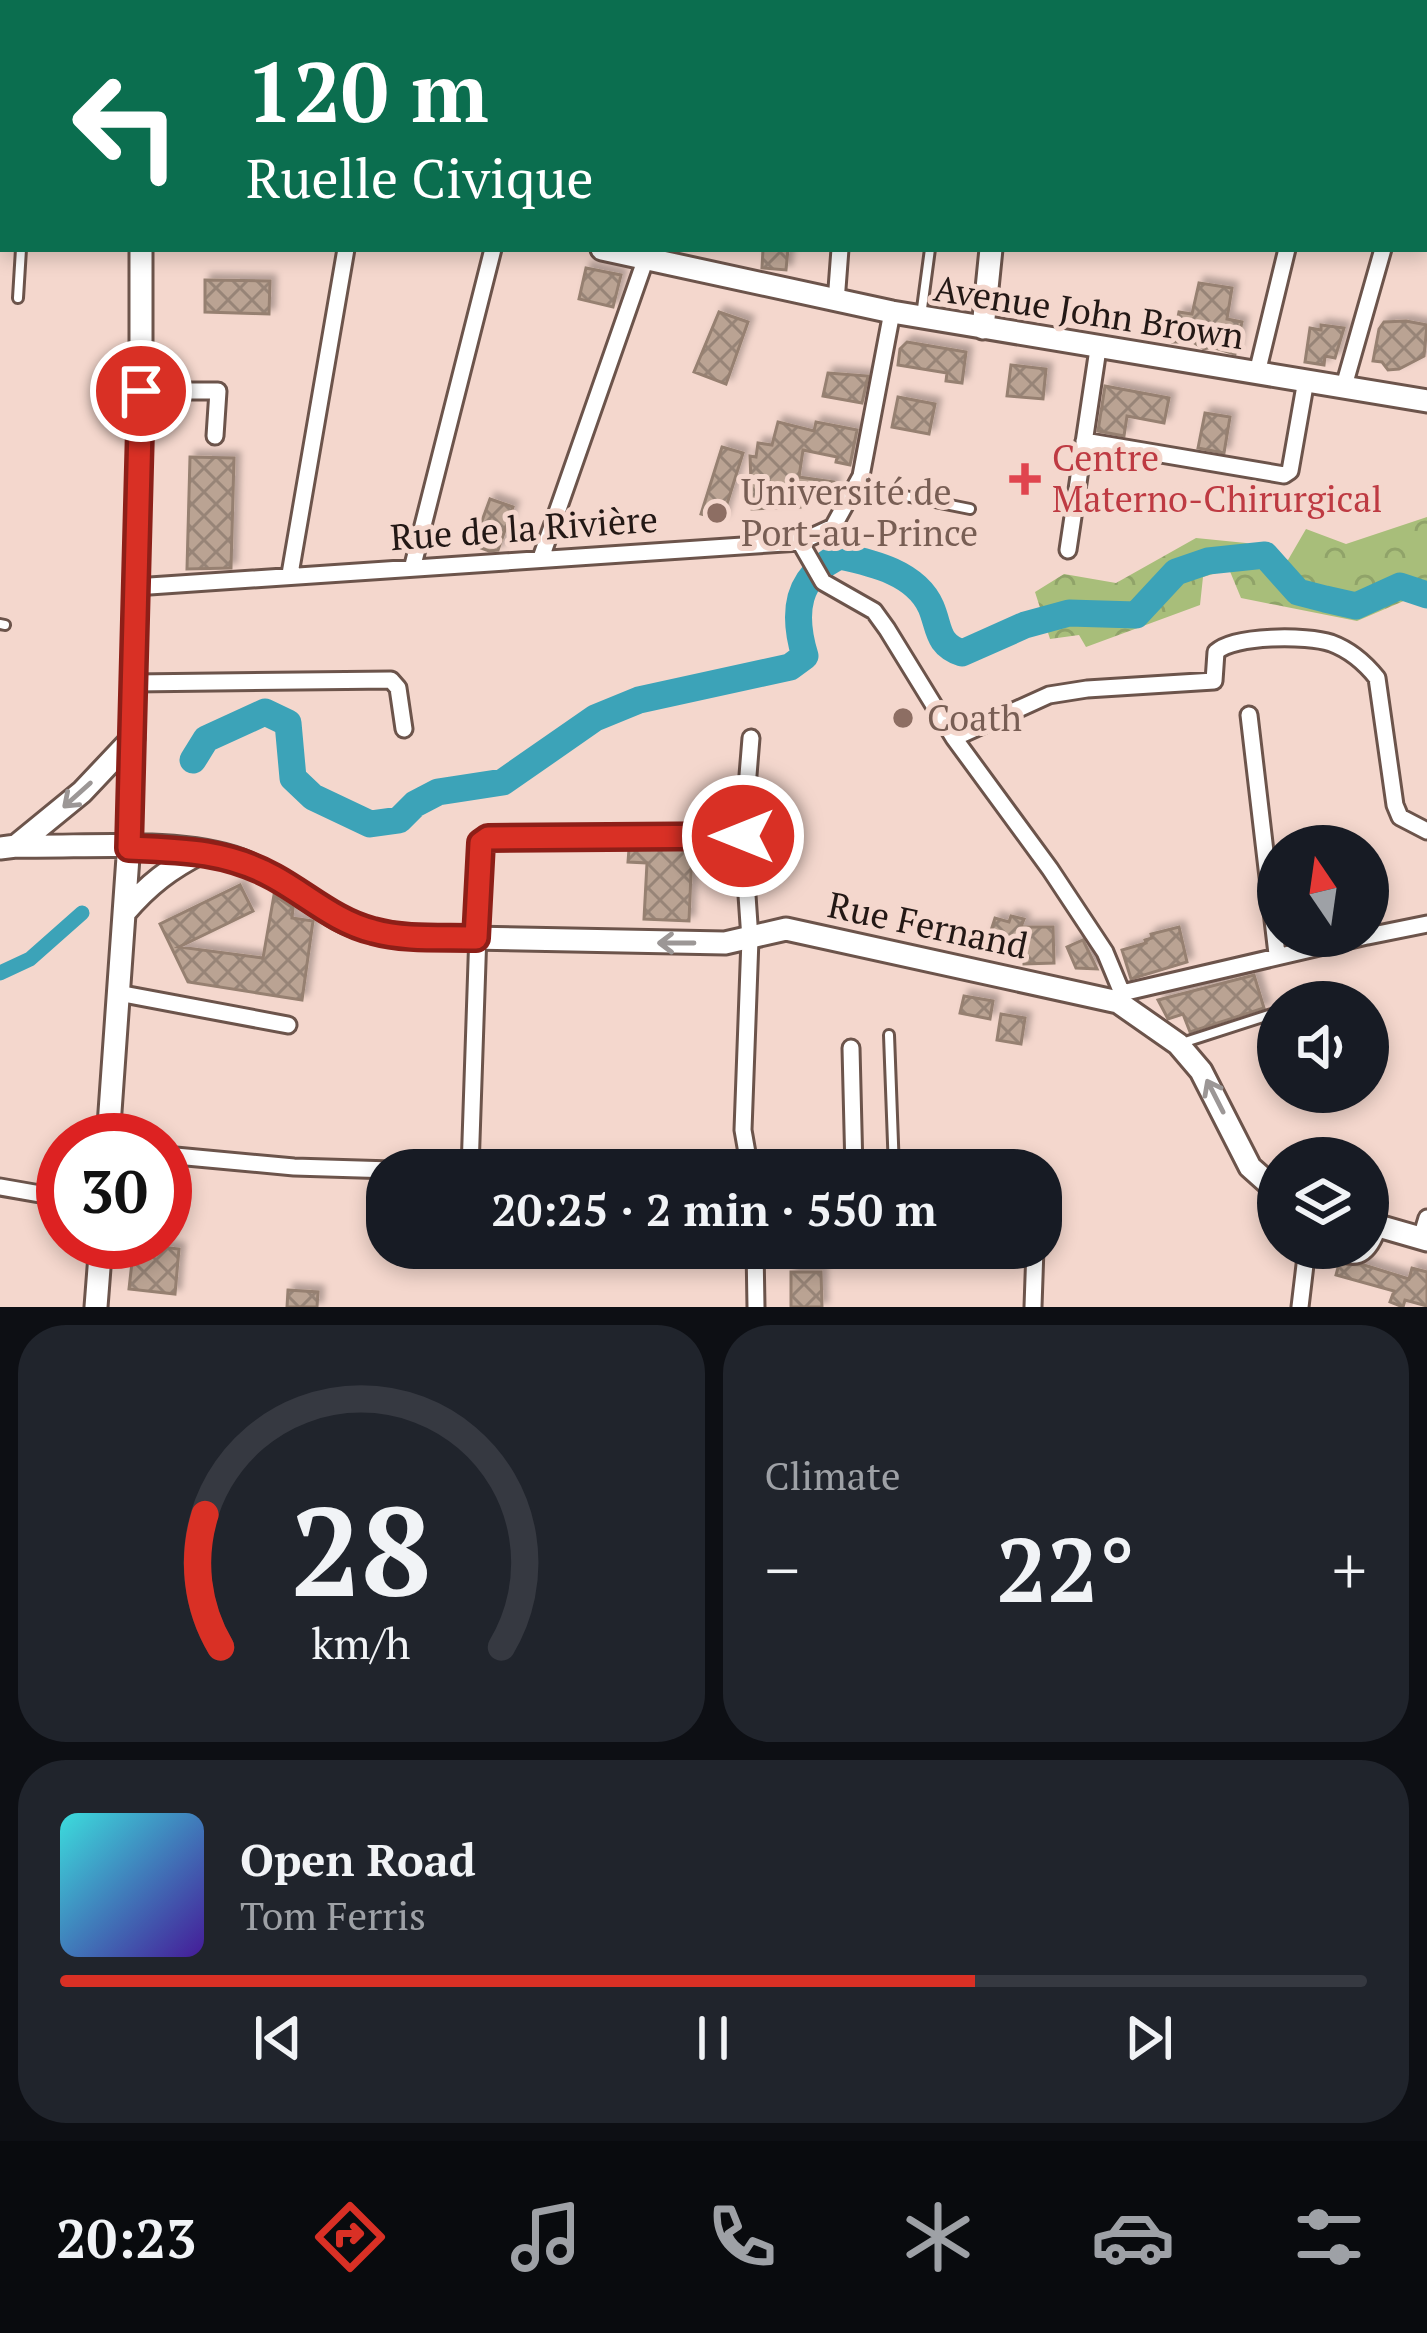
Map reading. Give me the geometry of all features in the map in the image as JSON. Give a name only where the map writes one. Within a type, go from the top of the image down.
[{"type":"street","points":[[110,1113],[133,738],[141,252]]},
{"type":"street","points":[[290,574],[345,252]]},
{"type":"street","points":[[413,565],[493,252]]},
{"type":"street","name":"Avenue John Brown","points":[[617,252],[836,302],[1427,401]]},
{"type":"street","points":[[703,273],[706,252]]},
{"type":"street","points":[[836,302],[840,252]]},
{"type":"street","points":[[983,328],[991,252]]},
{"type":"street","points":[[1257,373],[1286,252]]},
{"type":"street","points":[[1344,386],[1382,252]]},
{"type":"street","points":[[542,558],[646,258]]},
{"type":"street","points":[[892,312],[859,482],[833,527],[800,542],[813,566],[824,582],[874,611],[954,738],[1105,952],[1120,998],[1266,957]]},
{"type":"street","points":[[1068,550],[1098,349]]},
{"type":"street","points":[[1084,441],[1284,475],[1290,471],[1306,380]]},
{"type":"street","points":[[141,391],[218,392],[215,436]]},
{"type":"street","name":"Rue de la Rivière","points":[[135,587],[800,542]]},
{"type":"street","points":[[954,738],[1049,695],[1214,681],[1216,652],[1224,645],[1254,639],[1328,642],[1365,663],[1377,678],[1394,805],[1400,817],[1427,831]]},
{"type":"street","points":[[134,682],[391,680],[398,688],[404,729]]},
{"type":"street","points":[[1249,716],[1262,825]]},
{"type":"street","points":[[8,847],[82,792],[133,738]]},
{"type":"street","points":[[746,1149],[742,1130],[750,939],[743,836],[751,738]]},
{"type":"street","points":[[471,1149],[481,843],[488,838],[743,836]]},
{"type":"street","name":"Rue Fernand","points":[[8,847],[202,851],[274,877],[345,922],[374,932],[672,944],[750,939],[786,929],[1120,998],[1178,1045],[1205,1076],[1257,1173]]},
{"type":"street","points":[[125,912],[160,876],[202,851]]},
{"type":"street","points":[[1389,932],[1427,924]]},
{"type":"street","points":[[118,993],[288,1025]]},
{"type":"street","points":[[851,1048],[853,1149]]},
{"type":"street","points":[[192,1158],[366,1169]]},
{"type":"street","points":[[0,1187],[36,1193]]},
{"type":"street","points":[[1389,1227],[1425,1232]]},
{"type":"street","points":[[101,1269],[102,1304]]},
{"type":"street","points":[[755,1269],[756,1307]]},
{"type":"street","points":[[1033,1307],[1035,1269]]},
{"type":"street","points":[[1300,1307],[1305,1269]]},
{"type":"lane","points":[[18,298],[21,252]]},
{"type":"lane","points":[[921,317],[930,252]]},
{"type":"lane","points":[[859,482],[970,509]]},
{"type":"lane","points":[[1178,1045],[1257,1019]]},
{"type":"lane","points":[[889,1035],[892,1149]]},
{"type":"green space","points":[[1427,517],[1427,591],[1357,621],[1241,598],[1229,569],[1203,577],[1200,605],[1086,647],[1079,635],[1050,639],[1035,592],[1064,574],[1116,583],[1196,538],[1246,543],[1288,560],[1306,529],[1346,544]]},
{"type":"building","points":[[763,252],[788,252],[786,270],[762,268]]},
{"type":"building","points":[[586,268],[621,275],[613,307],[579,299]]},
{"type":"building","points":[[205,280],[270,281],[269,314],[205,312]]},
{"type":"building","points":[[1199,283],[1232,288],[1227,319],[1242,322],[1235,354],[1204,349],[1193,342],[1173,342],[1179,312],[1192,314]]},
{"type":"building","points":[[719,312],[748,322],[726,384],[694,372]]},
{"type":"building","points":[[1384,322],[1427,325],[1424,356],[1388,370],[1382,362],[1373,361],[1379,329]]},
{"type":"building","points":[[1321,325],[1344,328],[1335,358],[1325,356],[1324,365],[1305,362],[1310,328],[1321,330]]},
{"type":"building","points":[[907,342],[966,352],[962,383],[946,381],[947,373],[898,365],[900,349]]},
{"type":"building","points":[[1011,365],[1046,369],[1043,399],[1007,396]]},
{"type":"building","points":[[828,373],[868,376],[862,403],[823,396]]},
{"type":"building","points":[[1105,386],[1169,398],[1164,423],[1127,416],[1124,436],[1098,431]]},
{"type":"building","points":[[898,397],[935,404],[929,434],[892,427]]},
{"type":"building","points":[[1205,413],[1230,417],[1224,453],[1198,448]]},
{"type":"building","points":[[778,422],[814,431],[816,422],[857,430],[850,465],[836,462],[837,457],[803,450],[799,477],[834,482],[831,503],[799,498],[800,507],[752,509],[750,456],[756,457],[758,443],[772,445]]},
{"type":"building","points":[[722,447],[743,453],[722,520],[701,514]]},
{"type":"building","points":[[190,457],[234,458],[231,568],[187,569]]},
{"type":"building","points":[[490,499],[513,507],[498,550],[489,551],[473,545]]},
{"type":"building","points":[[629,849],[692,849],[689,921],[644,919],[647,863],[628,862]]},
{"type":"building","points":[[240,885],[253,911],[179,947],[263,958],[274,895],[293,908],[292,918],[313,921],[302,1000],[188,982],[160,924]]},
{"type":"building","points":[[1011,916],[1024,919],[1021,927],[1053,927],[1054,963],[1024,964],[1024,950],[988,940],[995,918],[1009,922]]},
{"type":"building","points":[[1179,927],[1187,962],[1131,979],[1122,950],[1146,943],[1151,934]]},
{"type":"building","points":[[1083,940],[1097,969],[1076,968],[1067,947]]},
{"type":"building","points":[[1254,975],[1257,985],[1257,1010],[1190,1032],[1183,1014],[1168,1019],[1158,1000]]},
{"type":"building","points":[[964,996],[993,1001],[990,1019],[960,1013]]},
{"type":"building","points":[[1001,1014],[1025,1018],[1021,1044],[997,1040]]},
{"type":"building","points":[[1412,1268],[1427,1272],[1427,1306],[1405,1300],[1403,1307],[1390,1302],[1394,1291],[1336,1275],[1338,1269],[1377,1269],[1409,1279]]},
{"type":"building","points":[[131,1269],[177,1269],[175,1294],[129,1289]]},
{"type":"building","points":[[791,1272],[821,1272],[822,1307],[791,1307]]},
{"type":"building","points":[[288,1290],[318,1292],[317,1307],[287,1307]]},
{"type":"waterway","points":[[193,760],[206,739],[265,712],[288,723],[293,778],[313,797],[370,824],[399,820],[415,804],[438,792],[503,782],[595,718],[639,700],[790,667],[805,656],[799,611],[806,585],[825,564],[840,556],[879,566],[915,586],[931,607],[943,640],[962,653],[1025,625],[1069,613],[1136,615],[1176,572],[1208,561],[1265,555],[1298,592],[1356,606],[1400,586],[1427,595]]},
{"type":"waterway","points":[[0,973],[30,959],[82,913]]},
{"type":"place","name":"Centre Materno-Chirurgical","points":[[1025,479]]},
{"type":"place","name":"Université de Port-au-Prince","points":[[717,513]]},
{"type":"place","name":"Coath","points":[[903,718]]},
{"type":"route","points":[[141,391],[129,848],[202,851],[237,860],[274,877],[345,922],[374,932],[476,938],[481,843],[488,838],[743,836]]}]
